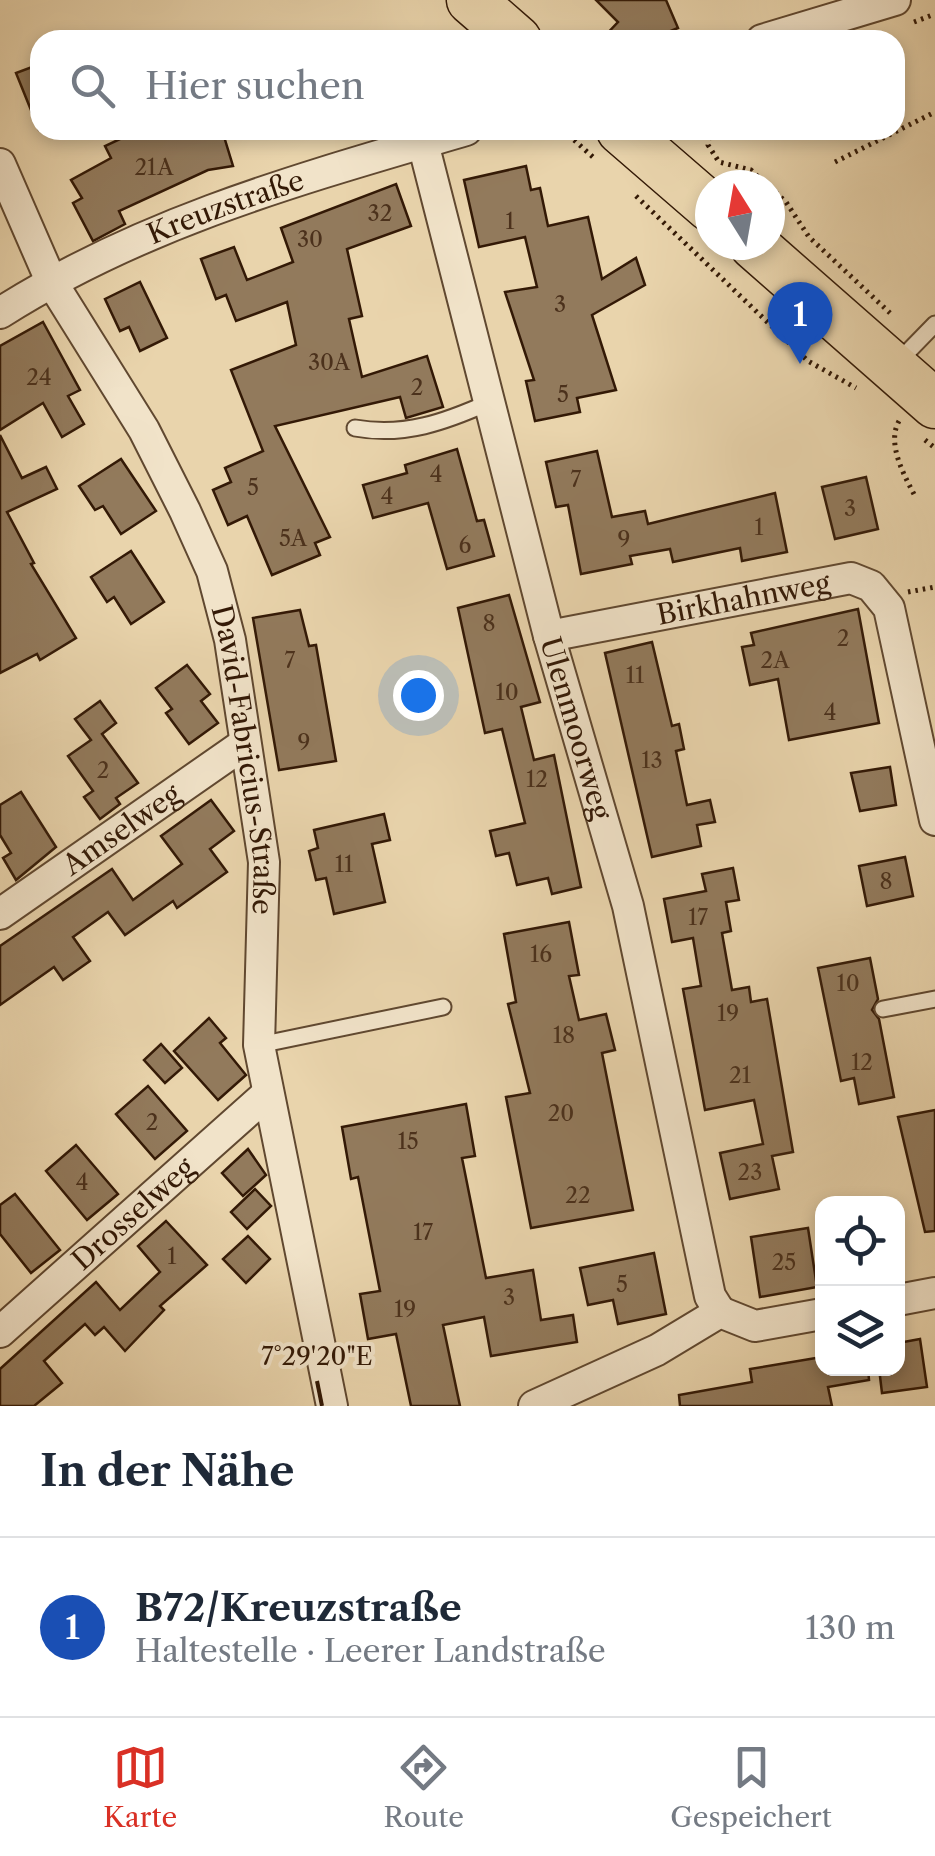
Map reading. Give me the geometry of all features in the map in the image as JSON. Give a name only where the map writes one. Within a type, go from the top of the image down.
[{"type":"main road","points":[[471,0],[506,30]]},
{"type":"main road","points":[[611,147],[695,198]]},
{"type":"main road","points":[[769,260],[889,378],[917,412]]},
{"type":"street","points":[[795,30],[895,0]]},
{"type":"street","name":"Kreuzstraße","points":[[0,313],[51,280],[184,217],[434,140]]},
{"type":"street","name":"Ulenmoorweg","points":[[424,143],[550,636],[628,906],[710,1296],[720,1312]]},
{"type":"street","name":"David-Fabricius-Straße","points":[[0,164],[51,280],[144,430],[212,572],[230,640],[264,862],[259,1045],[266,1095],[332,1406]]},
{"type":"street","name":"Birkhahnweg","points":[[550,636],[796,586],[850,578],[872,586],[889,608],[935,820]]},
{"type":"street","name":"Amselweg","points":[[0,914],[244,744]]},
{"type":"street","name":"Drosselweg","points":[[0,1332],[266,1095]]},
{"type":"street","points":[[905,1299],[935,1293]]},
{"type":"street","points":[[534,1406],[658,1350],[720,1312],[756,1326],[815,1315]]},
{"type":"lane","points":[[889,378],[935,324]]},
{"type":"lane","points":[[355,428],[389,434],[451,419],[490,402]]},
{"type":"lane","points":[[883,1008],[935,999]]},
{"type":"lane","points":[[259,1045],[443,1007]]},
{"type":"path","points":[[905,127],[935,112]]},
{"type":"path","points":[[709,140],[719,162],[751,170]]},
{"type":"path","points":[[834,162],[878,140]]},
{"type":"path","points":[[626,186],[808,360],[889,378]]},
{"type":"path","points":[[785,201],[809,237],[878,298],[889,378],[917,412],[935,448]]},
{"type":"path","points":[[916,498],[900,466],[894,429],[917,412]]},
{"type":"building","points":[[596,0],[666,0],[678,28],[610,30],[618,22]]},
{"type":"building","points":[[30,68],[30,108],[16,73]]},
{"type":"building","points":[[118,140],[225,140],[233,166],[208,170],[119,211],[125,224],[93,241],[73,203],[82,198],[71,180],[111,158],[105,146]]},
{"type":"building","points":[[526,166],[531,190],[540,188],[548,226],[588,217],[602,279],[636,258],[645,285],[592,315],[616,390],[577,398],[580,412],[535,421],[526,381],[534,380],[505,292],[537,287],[525,237],[479,247],[464,180]]},
{"type":"building","points":[[396,184],[411,226],[347,249],[362,316],[349,319],[362,377],[427,356],[443,407],[406,418],[400,397],[275,426],[330,537],[315,543],[320,555],[272,575],[247,516],[228,525],[213,490],[231,482],[225,468],[263,451],[231,370],[296,345],[287,302],[236,321],[226,295],[216,299],[201,259],[234,247],[247,280],[293,262],[281,228]]},
{"type":"building","points":[[140,282],[167,338],[140,351],[129,327],[120,331],[105,299]]},
{"type":"building","points":[[43,322],[80,390],[68,396],[84,424],[62,437],[43,403],[0,430],[0,346]]},
{"type":"building","points":[[0,435],[22,478],[46,467],[57,489],[7,512],[34,563],[31,564],[76,638],[40,660],[37,654],[0,673]]},
{"type":"building","points":[[457,449],[477,521],[484,520],[494,556],[447,569],[428,503],[373,518],[363,485],[407,473],[405,465]]},
{"type":"building","points":[[597,451],[612,517],[645,511],[648,524],[775,493],[787,552],[742,561],[740,548],[673,562],[670,549],[630,556],[632,564],[581,574],[568,505],[556,507],[546,462]]},
{"type":"building","points":[[121,459],[156,511],[121,534],[103,506],[95,510],[79,486]]},
{"type":"building","points":[[866,477],[878,529],[835,539],[822,487]]},
{"type":"building","points":[[131,551],[164,602],[131,624],[114,597],[107,602],[91,577]]},
{"type":"building","points":[[509,595],[540,702],[521,707],[534,760],[554,755],[581,887],[552,894],[548,878],[517,885],[509,853],[496,856],[490,831],[525,823],[502,729],[485,733],[458,608]]},
{"type":"building","points":[[858,609],[879,723],[789,740],[778,679],[750,685],[742,647],[754,645],[751,633]]},
{"type":"building","points":[[300,610],[309,646],[316,645],[336,761],[279,770],[253,618]]},
{"type":"building","points":[[652,642],[672,726],[679,724],[684,749],[676,751],[687,805],[710,800],[715,822],[697,825],[701,846],[652,857],[605,653]]},
{"type":"building","points":[[187,665],[210,694],[201,701],[218,723],[189,744],[166,713],[172,709],[156,688]]},
{"type":"building","points":[[100,701],[116,723],[102,734],[138,783],[116,798],[120,804],[100,819],[84,797],[93,791],[68,756],[91,740],[75,719]]},
{"type":"building","points":[[890,767],[896,805],[860,811],[851,773]]},
{"type":"building","points":[[21,792],[56,847],[16,880],[3,858],[11,853],[0,835],[0,805]]},
{"type":"building","points":[[211,800],[234,831],[210,849],[227,872],[177,908],[173,901],[125,935],[108,912],[73,937],[90,961],[63,980],[54,967],[0,1005],[0,946],[112,869],[133,900],[182,864],[161,836]]},
{"type":"building","points":[[384,814],[390,840],[372,844],[385,902],[334,914],[326,878],[316,880],[309,851],[318,848],[314,830]]},
{"type":"building","points":[[905,857],[913,896],[867,906],[859,866]]},
{"type":"building","points":[[733,868],[739,900],[726,902],[731,931],[722,933],[732,990],[749,987],[751,1002],[767,999],[793,1152],[772,1156],[779,1189],[730,1199],[720,1153],[763,1144],[754,1100],[705,1110],[683,989],[701,986],[693,938],[672,942],[664,899],[706,891],[702,874]]},
{"type":"building","points":[[569,922],[579,975],[569,976],[579,1020],[606,1014],[615,1050],[602,1053],[633,1210],[531,1228],[506,1097],[530,1093],[508,1004],[516,1002],[504,934]]},
{"type":"building","points":[[870,958],[878,999],[872,1010],[879,1019],[894,1097],[859,1104],[854,1078],[841,1081],[818,968]]},
{"type":"building","points":[[209,1018],[226,1038],[220,1043],[246,1075],[218,1100],[174,1051]]},
{"type":"building","points":[[161,1044],[182,1068],[165,1083],[144,1060]]},
{"type":"building","points":[[148,1086],[187,1131],[155,1159],[116,1114]]},
{"type":"building","points":[[466,1104],[475,1156],[462,1158],[486,1278],[533,1270],[541,1320],[573,1315],[577,1342],[491,1356],[484,1317],[443,1325],[460,1406],[411,1406],[396,1334],[368,1339],[360,1294],[380,1291],[358,1177],[351,1179],[342,1127]]},
{"type":"building","points":[[935,1110],[935,1231],[925,1232],[898,1117]]},
{"type":"building","points":[[76,1145],[118,1194],[87,1220],[46,1171]]},
{"type":"building","points":[[248,1149],[266,1175],[243,1196],[222,1173]]},
{"type":"building","points":[[255,1189],[271,1206],[247,1229],[231,1212]]},
{"type":"building","points":[[15,1194],[60,1250],[31,1273],[0,1234],[0,1205]]},
{"type":"building","points":[[166,1221],[207,1265],[160,1306],[164,1310],[125,1351],[104,1327],[95,1335],[85,1324],[44,1361],[62,1383],[34,1406],[0,1406],[0,1369],[96,1282],[120,1310],[160,1272],[138,1246]]},
{"type":"building","points":[[808,1228],[815,1287],[760,1297],[751,1237]]},
{"type":"building","points":[[248,1236],[270,1259],[246,1283],[223,1259]]},
{"type":"building","points":[[654,1253],[666,1314],[618,1324],[613,1300],[588,1305],[580,1268]]},
{"type":"building","points":[[920,1339],[927,1387],[882,1393],[880,1376],[905,1376],[905,1342]]},
{"type":"building","points":[[815,1358],[815,1376],[869,1376],[869,1380],[828,1387],[832,1406],[680,1406],[679,1395],[752,1382],[750,1369]]},
{"type":"place","name":"B72/Kreuzstraße","points":[[800,364]]}]
